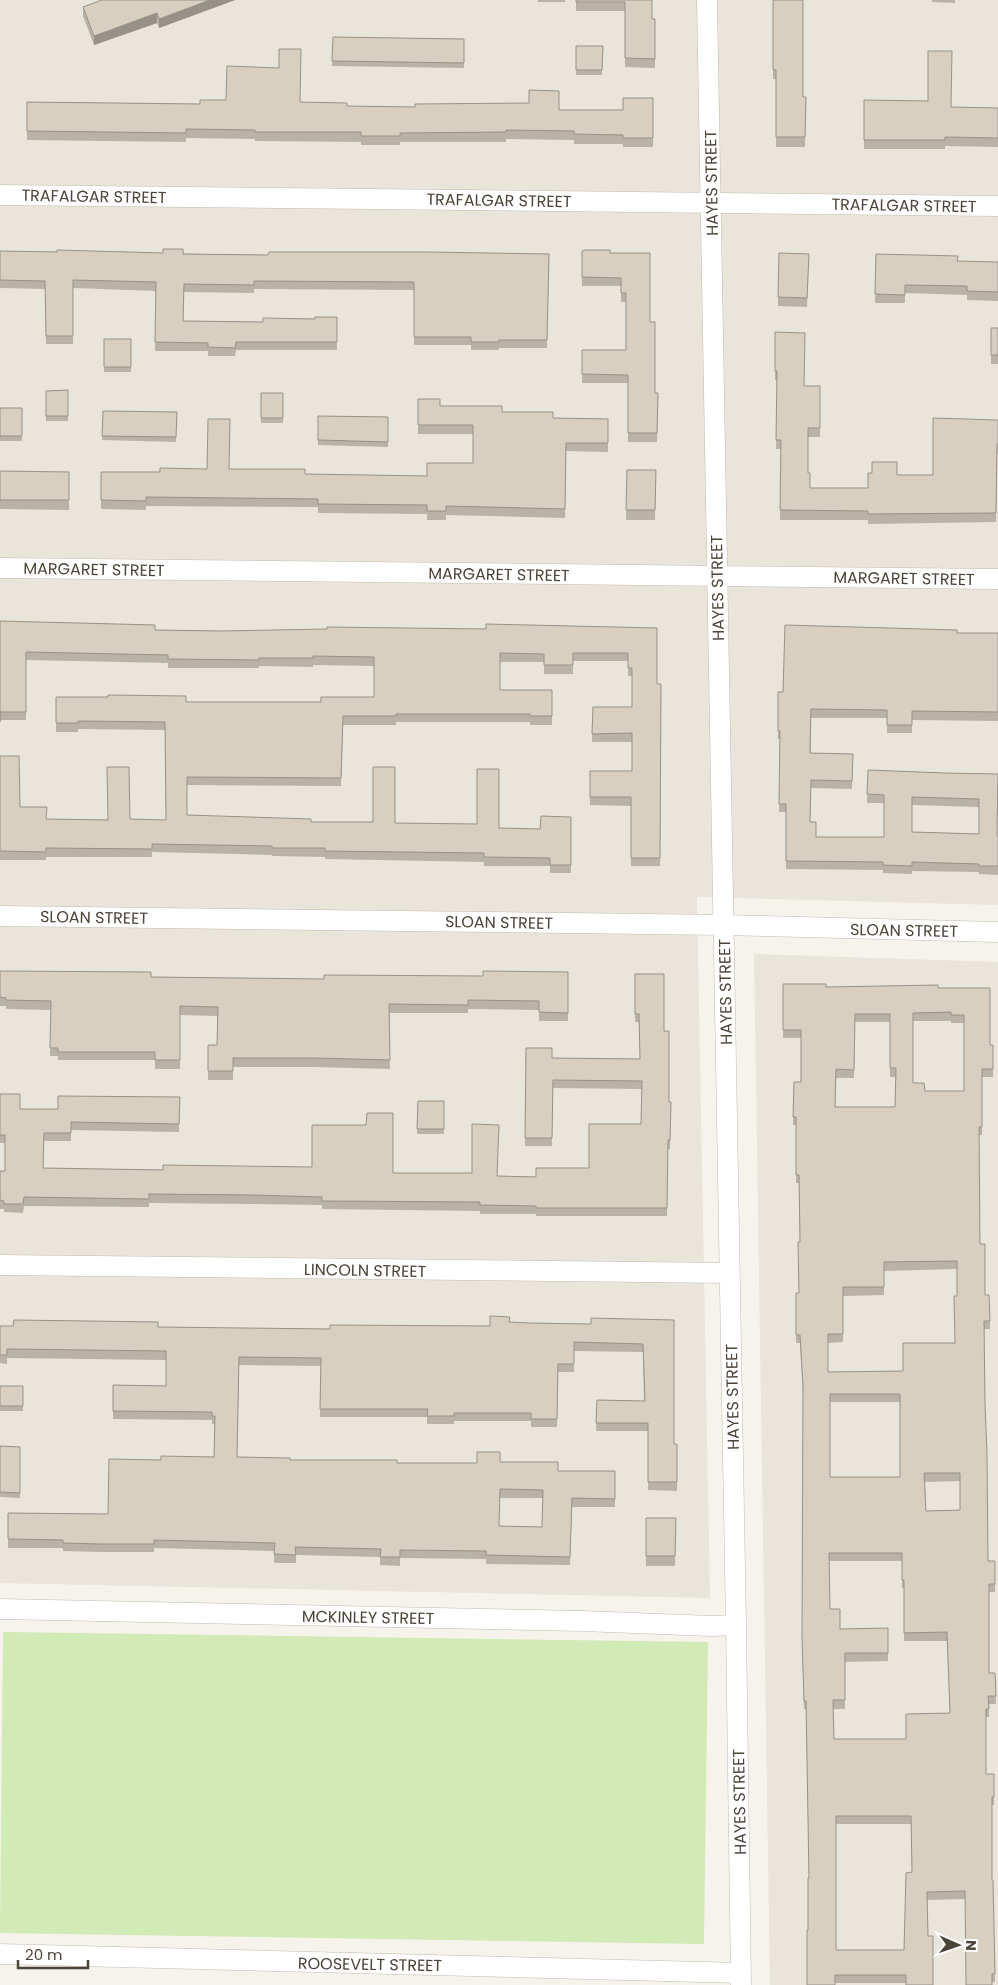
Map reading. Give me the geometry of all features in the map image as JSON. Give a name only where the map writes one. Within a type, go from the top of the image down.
[{"type":"street","name":"HAYES STREET","points":[[707,0],[741,1979]]},
{"type":"street","name":"TRAFALGAR STREET","points":[[0,195],[998,206]]},
{"type":"street","name":"MARGARET STREET","points":[[0,568],[998,579]]},
{"type":"street","name":"SLOAN STREET","points":[[0,916],[724,925],[998,932]]},
{"type":"street","name":"LINCOLN STREET","points":[[0,1265],[730,1274]]},
{"type":"street","name":"MCKINLEY STREET","points":[[0,1609],[572,1621],[711,1626],[736,1625]]},
{"type":"street","name":"ROOSEVELT STREET","points":[[0,1954],[741,1979]]},
{"type":"shaded area","points":[[0,0],[998,0],[998,905],[697,897],[710,1598],[0,1583]]},
{"type":"shaded area","points":[[754,954],[998,962],[998,1985],[770,1985]]},
{"type":"green space","points":[[3,1632],[708,1642],[704,1944],[0,1933]]},
{"type":"building","points":[[102,0],[210,0],[159,19],[157,13],[94,36],[83,7]]},
{"type":"building","points":[[576,0],[652,0],[652,19],[655,19],[655,59],[625,58],[625,2],[576,2]]},
{"type":"building","points":[[773,0],[803,0],[803,97],[806,97],[805,137],[776,137],[776,70],[773,70]]},
{"type":"building","points":[[333,37],[464,39],[464,63],[332,61]]},
{"type":"building","points":[[576,46],[603,46],[602,70],[576,70]]},
{"type":"building","points":[[279,49],[301,49],[300,102],[347,103],[347,106],[415,107],[415,104],[529,103],[529,90],[559,91],[559,110],[623,110],[623,98],[653,98],[653,138],[623,138],[623,135],[574,134],[574,131],[506,130],[506,132],[400,133],[400,136],[361,136],[361,132],[255,132],[255,130],[186,129],[186,133],[27,131],[27,102],[200,104],[200,100],[226,100],[227,66],[279,68]]},
{"type":"building","points":[[928,51],[952,51],[951,107],[998,108],[998,138],[945,137],[945,140],[864,140],[864,100],[928,101]]},
{"type":"building","points":[[163,249],[183,249],[183,254],[268,255],[269,252],[427,252],[549,254],[547,340],[471,342],[471,337],[414,337],[414,282],[254,281],[254,285],[184,284],[183,321],[263,322],[263,318],[315,319],[315,317],[337,317],[337,342],[236,342],[235,348],[208,347],[208,343],[155,342],[156,282],[73,280],[73,336],[46,336],[45,281],[0,280],[0,251],[57,252],[57,250],[163,253]]},
{"type":"building","points":[[610,250],[610,253],[650,253],[650,322],[655,322],[655,393],[658,393],[657,433],[628,433],[628,375],[582,374],[582,350],[626,350],[626,293],[621,293],[621,278],[582,277],[582,251]]},
{"type":"building","points":[[779,253],[809,254],[807,298],[778,297]]},
{"type":"building","points":[[876,254],[958,256],[957,261],[998,262],[998,292],[967,291],[967,286],[905,285],[905,295],[875,294]]},
{"type":"building","points":[[991,328],[998,328],[998,355],[991,355]]},
{"type":"building","points":[[775,332],[805,333],[804,386],[820,386],[820,428],[808,428],[810,488],[868,488],[868,473],[872,473],[872,462],[897,462],[897,475],[933,475],[933,418],[998,420],[996,513],[868,514],[868,511],[780,510],[781,440],[776,440],[777,371],[775,371]]},
{"type":"building","points":[[104,339],[131,339],[131,367],[104,367]]},
{"type":"building","points":[[68,390],[68,416],[46,416],[46,391]]},
{"type":"building","points":[[261,393],[283,393],[283,418],[261,418]]},
{"type":"building","points":[[418,399],[440,399],[440,406],[502,406],[502,412],[553,412],[553,418],[608,419],[608,443],[566,443],[565,509],[446,506],[446,511],[427,511],[427,505],[318,504],[318,499],[146,497],[146,501],[101,500],[101,472],[160,472],[160,468],[207,469],[208,419],[230,419],[229,469],[305,469],[305,474],[427,476],[427,463],[473,463],[473,425],[418,425]]},
{"type":"building","points":[[0,408],[22,408],[22,436],[0,436]]},
{"type":"building","points":[[103,411],[177,412],[176,437],[102,436]]},
{"type":"building","points":[[318,416],[388,417],[388,442],[318,440]]},
{"type":"building","points":[[627,470],[656,470],[655,510],[626,510]]},
{"type":"building","points":[[0,471],[69,472],[69,500],[0,500]]},
{"type":"building","points":[[0,621],[155,625],[155,630],[221,631],[327,629],[327,627],[486,629],[486,624],[657,628],[657,684],[661,684],[660,858],[631,858],[631,797],[590,797],[590,771],[632,771],[632,733],[592,734],[593,707],[632,707],[632,668],[628,668],[628,653],[573,653],[573,665],[544,665],[544,654],[500,653],[500,690],[552,690],[552,716],[530,716],[530,714],[396,714],[396,716],[343,716],[341,778],[187,777],[187,815],[311,819],[311,822],[373,822],[373,767],[395,767],[395,823],[477,824],[477,769],[499,769],[499,828],[540,829],[541,816],[571,817],[571,865],[550,865],[550,858],[484,857],[484,853],[325,851],[325,848],[272,848],[272,846],[152,844],[152,849],[46,848],[46,852],[0,851],[0,756],[19,756],[20,807],[47,807],[46,819],[108,820],[107,767],[129,767],[130,819],[166,820],[165,722],[78,721],[78,723],[56,723],[56,697],[108,697],[108,695],[186,696],[186,702],[321,702],[321,697],[374,697],[374,657],[313,656],[313,658],[259,658],[259,660],[168,659],[168,655],[26,652],[26,712],[0,712]]},
{"type":"building","points":[[785,625],[957,630],[957,633],[998,633],[998,712],[912,711],[912,725],[887,725],[887,710],[811,709],[810,753],[853,754],[852,781],[811,780],[810,822],[816,822],[816,837],[884,837],[884,795],[867,794],[868,770],[998,774],[998,866],[912,862],[912,866],[883,865],[883,862],[786,861],[786,804],[779,804],[780,731],[778,731],[778,692],[783,692]],"holes":[[[912,797],[979,799],[979,834],[912,832]]]},
{"type":"building","points":[[0,971],[151,972],[151,977],[324,979],[324,975],[483,976],[483,971],[568,972],[568,1013],[539,1012],[539,1001],[468,1000],[468,1005],[389,1004],[390,1060],[233,1058],[233,1071],[208,1071],[208,1045],[217,1045],[218,1007],[180,1006],[180,1060],[155,1060],[155,1052],[58,1052],[58,1048],[50,1048],[51,1001],[6,1000],[6,998],[0,997]]},
{"type":"building","points":[[635,974],[664,974],[664,1031],[669,1031],[669,1102],[671,1102],[670,1140],[668,1140],[667,1208],[536,1208],[536,1206],[480,1205],[480,1202],[322,1201],[322,1197],[254,1195],[149,1194],[149,1199],[24,1197],[23,1204],[4,1204],[4,1201],[0,1200],[0,1171],[5,1171],[5,1135],[0,1135],[0,1094],[20,1094],[20,1109],[58,1109],[58,1096],[180,1097],[179,1124],[71,1122],[71,1133],[44,1133],[43,1168],[163,1170],[163,1165],[312,1167],[312,1125],[366,1125],[367,1113],[393,1113],[393,1173],[472,1173],[472,1124],[499,1125],[497,1176],[536,1177],[536,1168],[589,1168],[589,1124],[641,1124],[642,1081],[553,1080],[552,1138],[525,1138],[526,1048],[552,1048],[552,1058],[640,1059],[639,1014],[635,1014]]},
{"type":"building","points":[[783,984],[826,984],[826,987],[938,985],[938,988],[990,988],[990,1045],[993,1045],[993,1069],[982,1069],[982,1127],[979,1127],[980,1244],[985,1244],[985,1295],[989,1295],[990,1321],[984,1321],[988,1561],[995,1561],[995,1584],[989,1584],[989,1673],[995,1673],[996,1696],[988,1696],[989,1709],[986,1709],[986,1774],[994,1774],[994,1797],[992,1797],[992,1880],[995,1974],[992,1974],[992,1985],[966,1985],[965,1891],[927,1892],[928,1936],[933,1936],[933,1985],[906,1985],[906,1975],[835,1975],[835,1985],[807,1985],[809,1878],[806,1701],[804,1701],[802,1637],[803,1386],[800,1335],[796,1335],[796,1293],[799,1293],[798,1242],[800,1242],[799,1175],[796,1175],[796,1117],[793,1117],[794,1082],[801,1082],[801,1030],[783,1030]],"holes":[[[951,1012],[951,1015],[964,1015],[964,1091],[925,1091],[924,1083],[913,1083],[913,1013]],[[855,1014],[890,1014],[890,1068],[896,1068],[895,1107],[835,1107],[836,1069],[854,1070]],[[957,1261],[957,1296],[954,1296],[955,1343],[903,1343],[903,1371],[828,1372],[828,1334],[843,1334],[843,1287],[884,1287],[884,1262]],[[830,1394],[900,1394],[900,1477],[830,1477]],[[924,1473],[960,1473],[960,1510],[926,1511]],[[829,1553],[902,1553],[904,1633],[947,1632],[950,1713],[906,1714],[906,1739],[834,1739],[833,1700],[845,1700],[845,1653],[888,1653],[888,1628],[840,1629],[840,1609],[830,1609]],[[836,1816],[911,1816],[912,1872],[906,1873],[904,1950],[836,1950]]]},
{"type":"building","points":[[418,1101],[444,1101],[444,1129],[417,1129]]},
{"type":"building","points":[[490,1316],[510,1317],[509,1322],[529,1323],[591,1324],[591,1318],[674,1320],[674,1444],[677,1444],[677,1482],[648,1482],[648,1423],[596,1423],[597,1400],[645,1401],[643,1344],[574,1342],[574,1364],[558,1364],[557,1419],[531,1419],[531,1413],[454,1413],[454,1416],[427,1416],[428,1409],[320,1409],[321,1358],[239,1357],[237,1457],[290,1458],[290,1460],[397,1460],[397,1463],[477,1463],[477,1452],[500,1452],[500,1462],[558,1462],[558,1471],[615,1471],[615,1499],[572,1498],[570,1557],[486,1555],[486,1551],[400,1550],[400,1557],[380,1557],[381,1549],[295,1547],[296,1555],[274,1554],[275,1543],[154,1540],[154,1544],[101,1544],[63,1543],[63,1540],[8,1539],[8,1513],[108,1514],[109,1459],[161,1460],[161,1456],[214,1457],[215,1416],[212,1416],[212,1412],[113,1411],[113,1385],[166,1386],[166,1351],[7,1349],[7,1355],[0,1355],[0,1326],[13,1326],[14,1320],[158,1322],[158,1327],[330,1329],[330,1325],[490,1326]],"holes":[[[500,1489],[543,1490],[542,1527],[499,1526]]]},
{"type":"building","points":[[0,1386],[23,1386],[23,1406],[0,1406]]},
{"type":"building","points":[[0,1446],[20,1447],[20,1493],[0,1492]]},
{"type":"building","points":[[646,1518],[676,1518],[675,1556],[646,1556]]}]
